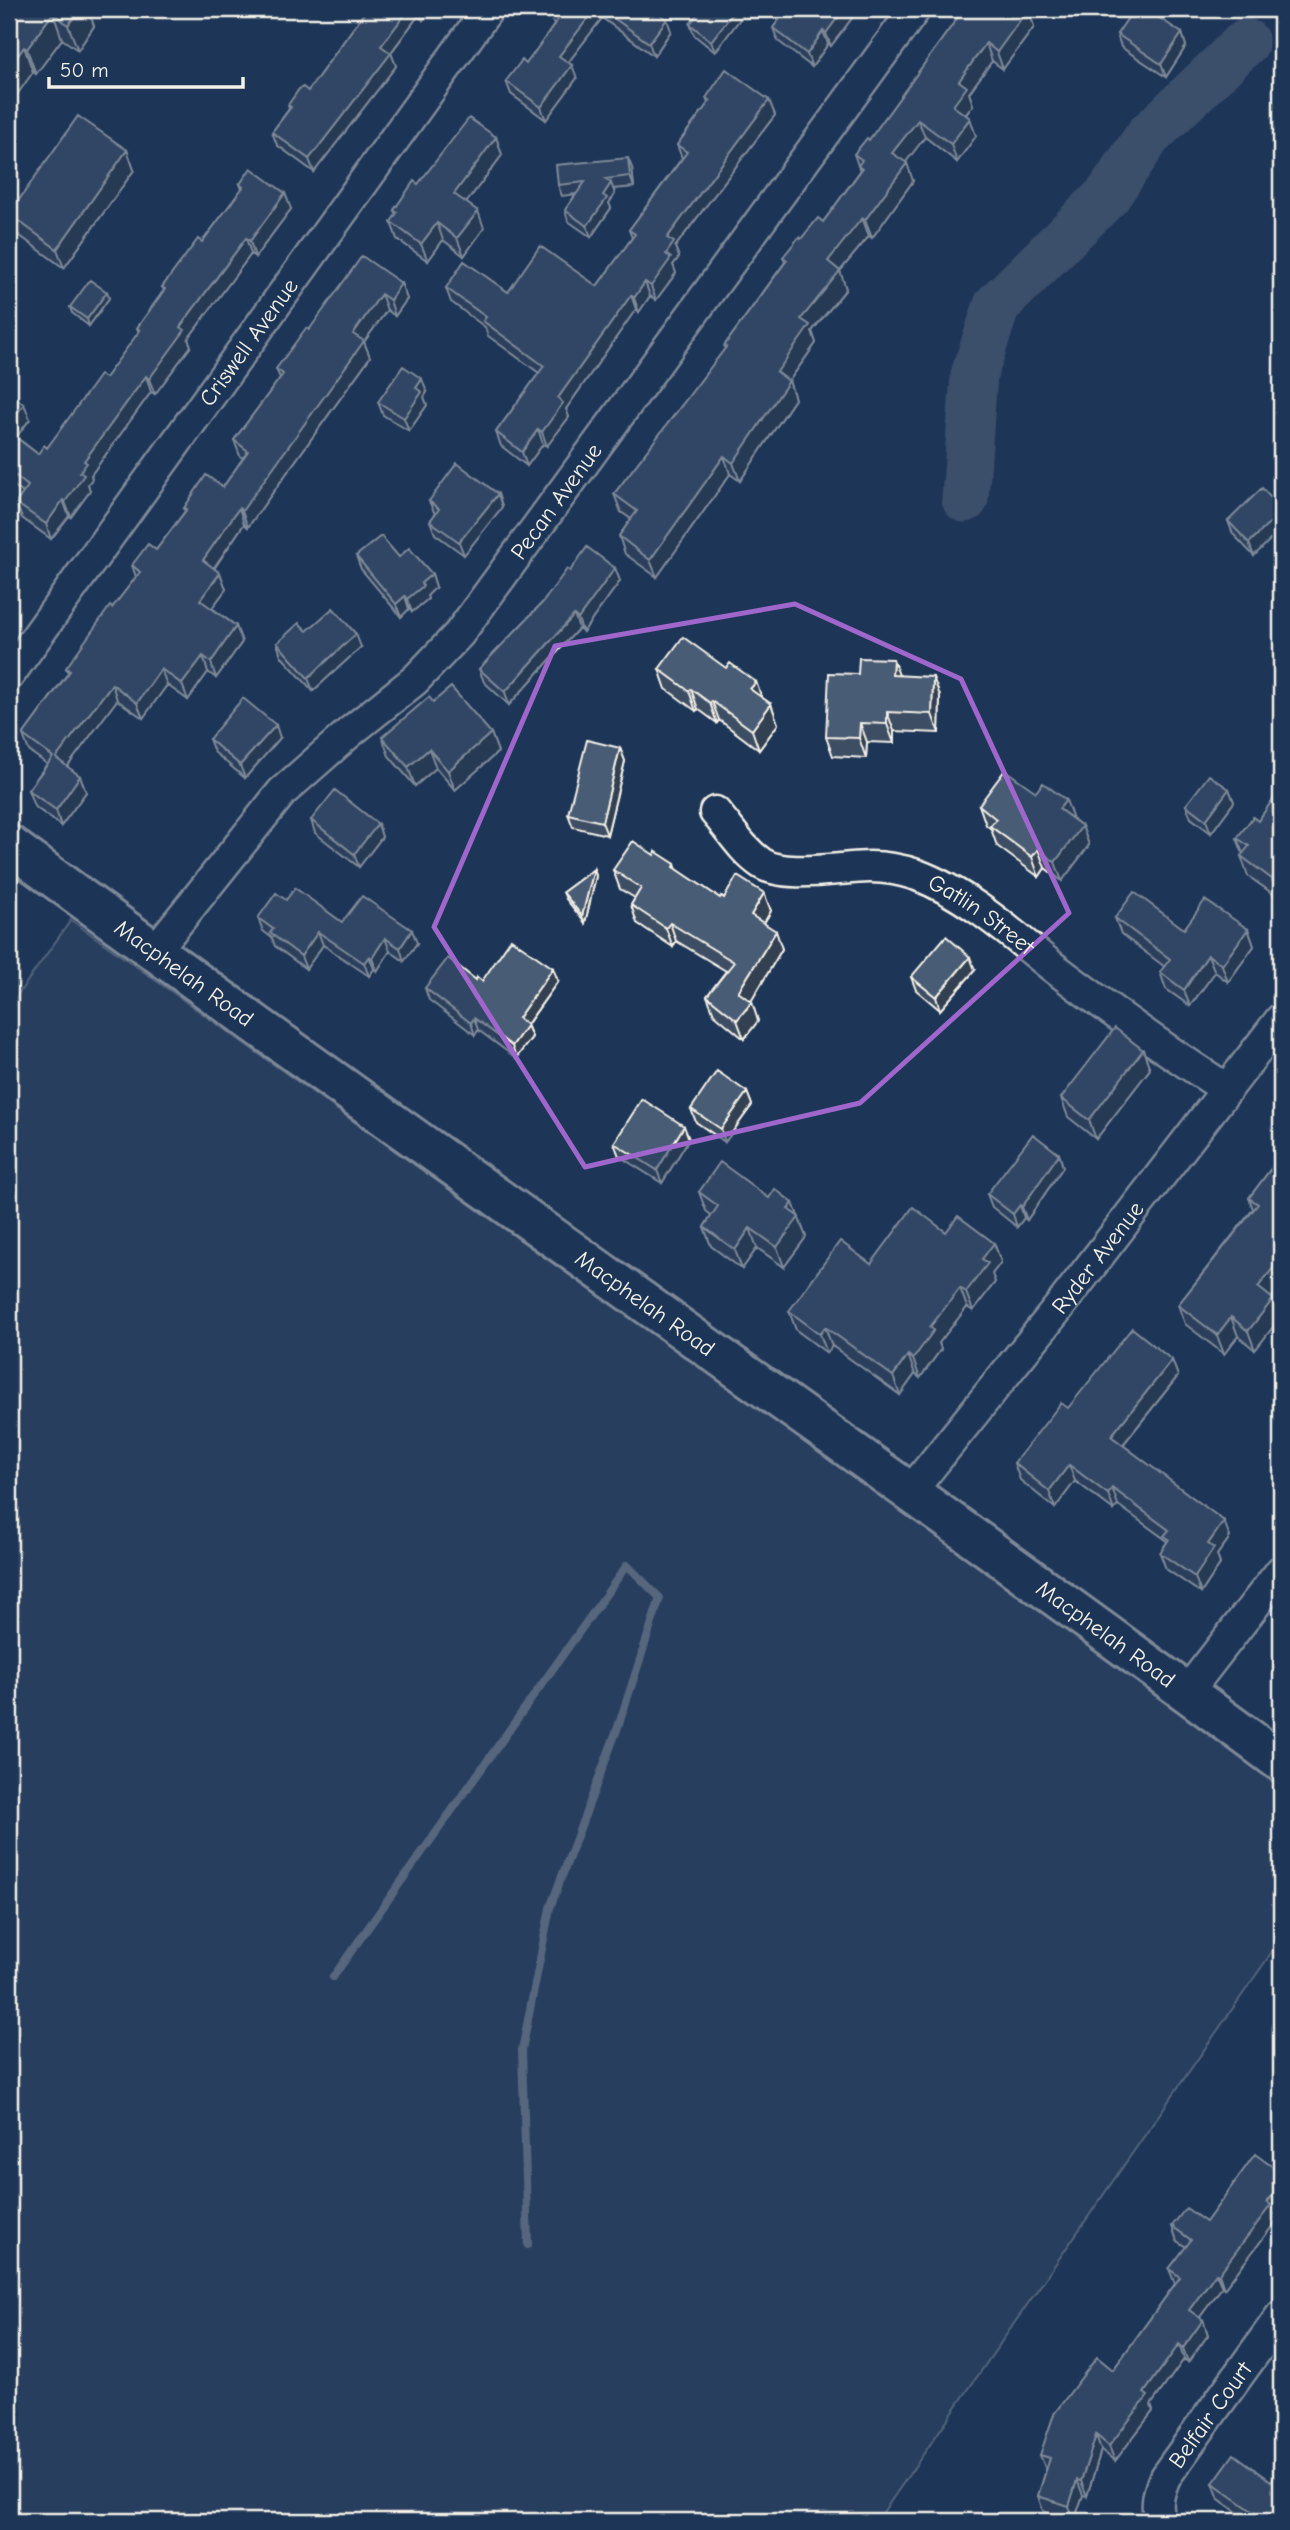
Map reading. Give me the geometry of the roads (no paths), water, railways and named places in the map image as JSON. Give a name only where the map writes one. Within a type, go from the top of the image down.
[{"type":"street","name":"Criswell Avenue","points":[[9,676],[488,9]]},
{"type":"street","name":"Pecan Avenue","points":[[154,952],[282,792],[415,680],[459,635],[915,9]]},
{"type":"street","name":"Gatlin Street","points":[[715,812],[747,851],[763,865],[778,870],[795,872],[891,868],[918,875],[945,888],[992,920],[1108,1009],[1227,1089]]},
{"type":"street","name":"Macphelah Road","points":[[9,845],[628,1292],[911,1491],[1281,1762]]},
{"type":"street","name":"Ryder Avenue","points":[[911,1491],[1060,1306],[1281,1018]]},
{"type":"street","points":[[1186,1692],[1281,1571]]},
{"type":"street","name":"Belfair Court","points":[[1160,2521],[1157,2511],[1159,2490],[1165,2477],[1281,2316]]},
{"type":"waterway","points":[[965,499],[974,375],[997,305],[1108,195],[1148,136],[1246,42]]},
{"type":"waterway","points":[[333,1977],[627,1565],[660,1598],[618,1727],[550,1908],[522,2050],[528,2245]]}]
